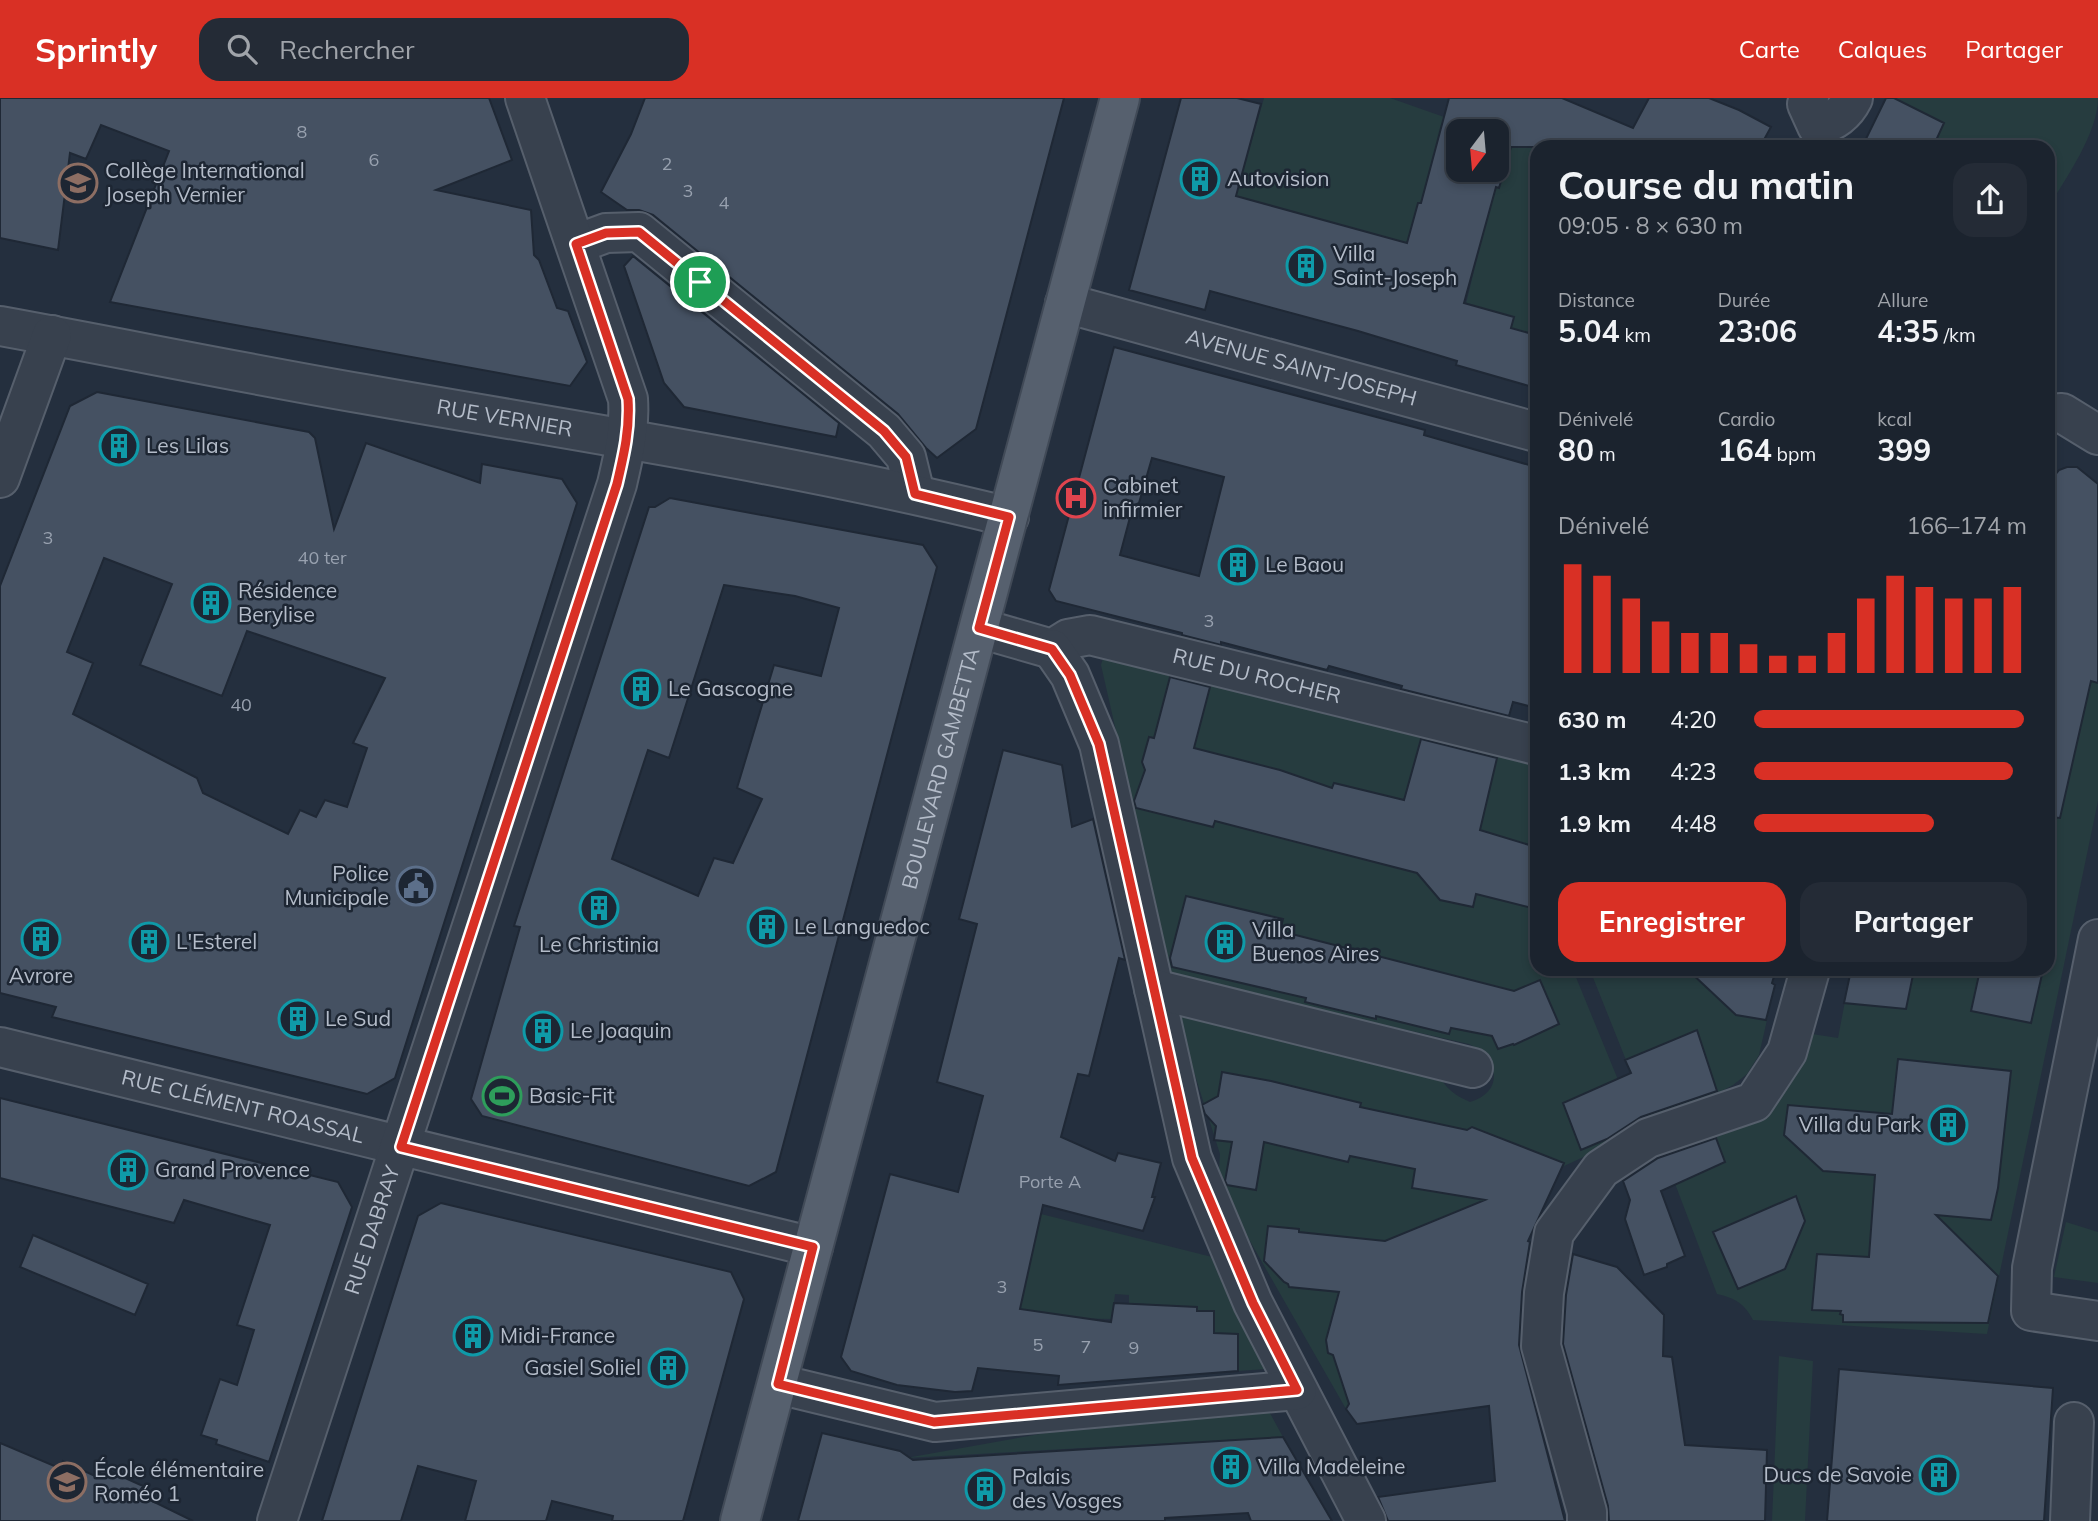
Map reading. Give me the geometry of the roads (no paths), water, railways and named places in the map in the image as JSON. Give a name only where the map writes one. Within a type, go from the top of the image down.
[{"type":"main road","name":"BOULEVARD GAMBETTA","points":[[740,1521],[1120,98]]},
{"type":"street","name":"RUE DABRAY","points":[[277,1521],[612,497],[628,439],[628,399],[525,98]]},
{"type":"street","points":[[1809,98],[1807,104],[1817,125],[1831,123],[1847,109],[1853,98]]},
{"type":"street","points":[[576,244],[606,233],[639,232],[884,431],[906,457],[915,494]]},
{"type":"street","name":"AVENUE SAINT-JOSEPH","points":[[1065,303],[1530,430]]},
{"type":"street","name":"RUE VERNIER","points":[[0,326],[360,394],[628,439],[915,494],[1009,517]]},
{"type":"street","points":[[0,478],[52,335]]},
{"type":"street","points":[[2055,414],[2062,413],[2098,435]]},
{"type":"street","points":[[979,628],[1052,649],[1070,675],[1099,744],[1192,1158],[1253,1303],[1366,1521]]},
{"type":"street","name":"RUE DU ROCHER","points":[[1052,649],[1068,639],[1090,635],[1530,744]]},
{"type":"street","points":[[2098,939],[2032,1268],[2032,1311],[2098,1321]]},
{"type":"street","points":[[1587,1521],[1587,1512],[1541,1346],[1544,1293],[1554,1233],[1601,1169],[1648,1138],[1754,1102],[1787,1052],[1808,976]]},
{"type":"street","points":[[1154,989],[1473,1068]]},
{"type":"street","name":"RUE CLÉMENT ROASSAL","points":[[0,1046],[813,1247]]},
{"type":"street","points":[[778,1384],[934,1422],[1297,1390]]},
{"type":"street","points":[[2070,1521],[2074,1422]]},
{"type":"place","name":"Autovision","points":[[1200,179]]},
{"type":"place","name":"Collège International Joseph Vernier","points":[[78,183]]},
{"type":"place","name":"Villa Saint-Joseph","points":[[1306,266]]},
{"type":"place","name":"Les Lilas","points":[[119,446]]},
{"type":"place","name":"Cabinet infirmier","points":[[1076,498]]},
{"type":"place","name":"Le Baou","points":[[1238,565]]},
{"type":"place","name":"Résidence Berylise","points":[[211,603]]},
{"type":"place","name":"Le Gascogne","points":[[641,689]]},
{"type":"place","name":"Police Municipale","points":[[416,886]]},
{"type":"place","name":"Le Christinia","points":[[599,908]]},
{"type":"place","name":"Le Languedoc","points":[[767,927]]},
{"type":"place","name":"Avrore","points":[[41,939]]},
{"type":"place","name":"L'Esterel","points":[[149,942]]},
{"type":"place","name":"Villa Buenos Aires","points":[[1225,942]]},
{"type":"place","name":"Le Sud","points":[[298,1019]]},
{"type":"place","name":"Le Joaquin","points":[[543,1031]]},
{"type":"place","name":"Basic-Fit","points":[[502,1096]]},
{"type":"place","name":"Villa du Park","points":[[1948,1125]]},
{"type":"place","name":"Grand Provence","points":[[128,1170]]},
{"type":"place","name":"Midi-France","points":[[473,1336]]},
{"type":"place","name":"Gasiel Soliel","points":[[668,1368]]},
{"type":"place","name":"Villa Madeleine","points":[[1231,1467]]},
{"type":"place","name":"Ducs de Savoie","points":[[1939,1475]]},
{"type":"place","name":"École élémentaire Roméo 1","points":[[67,1482]]},
{"type":"place","name":"Palais des Vosges","points":[[985,1489]]}]
